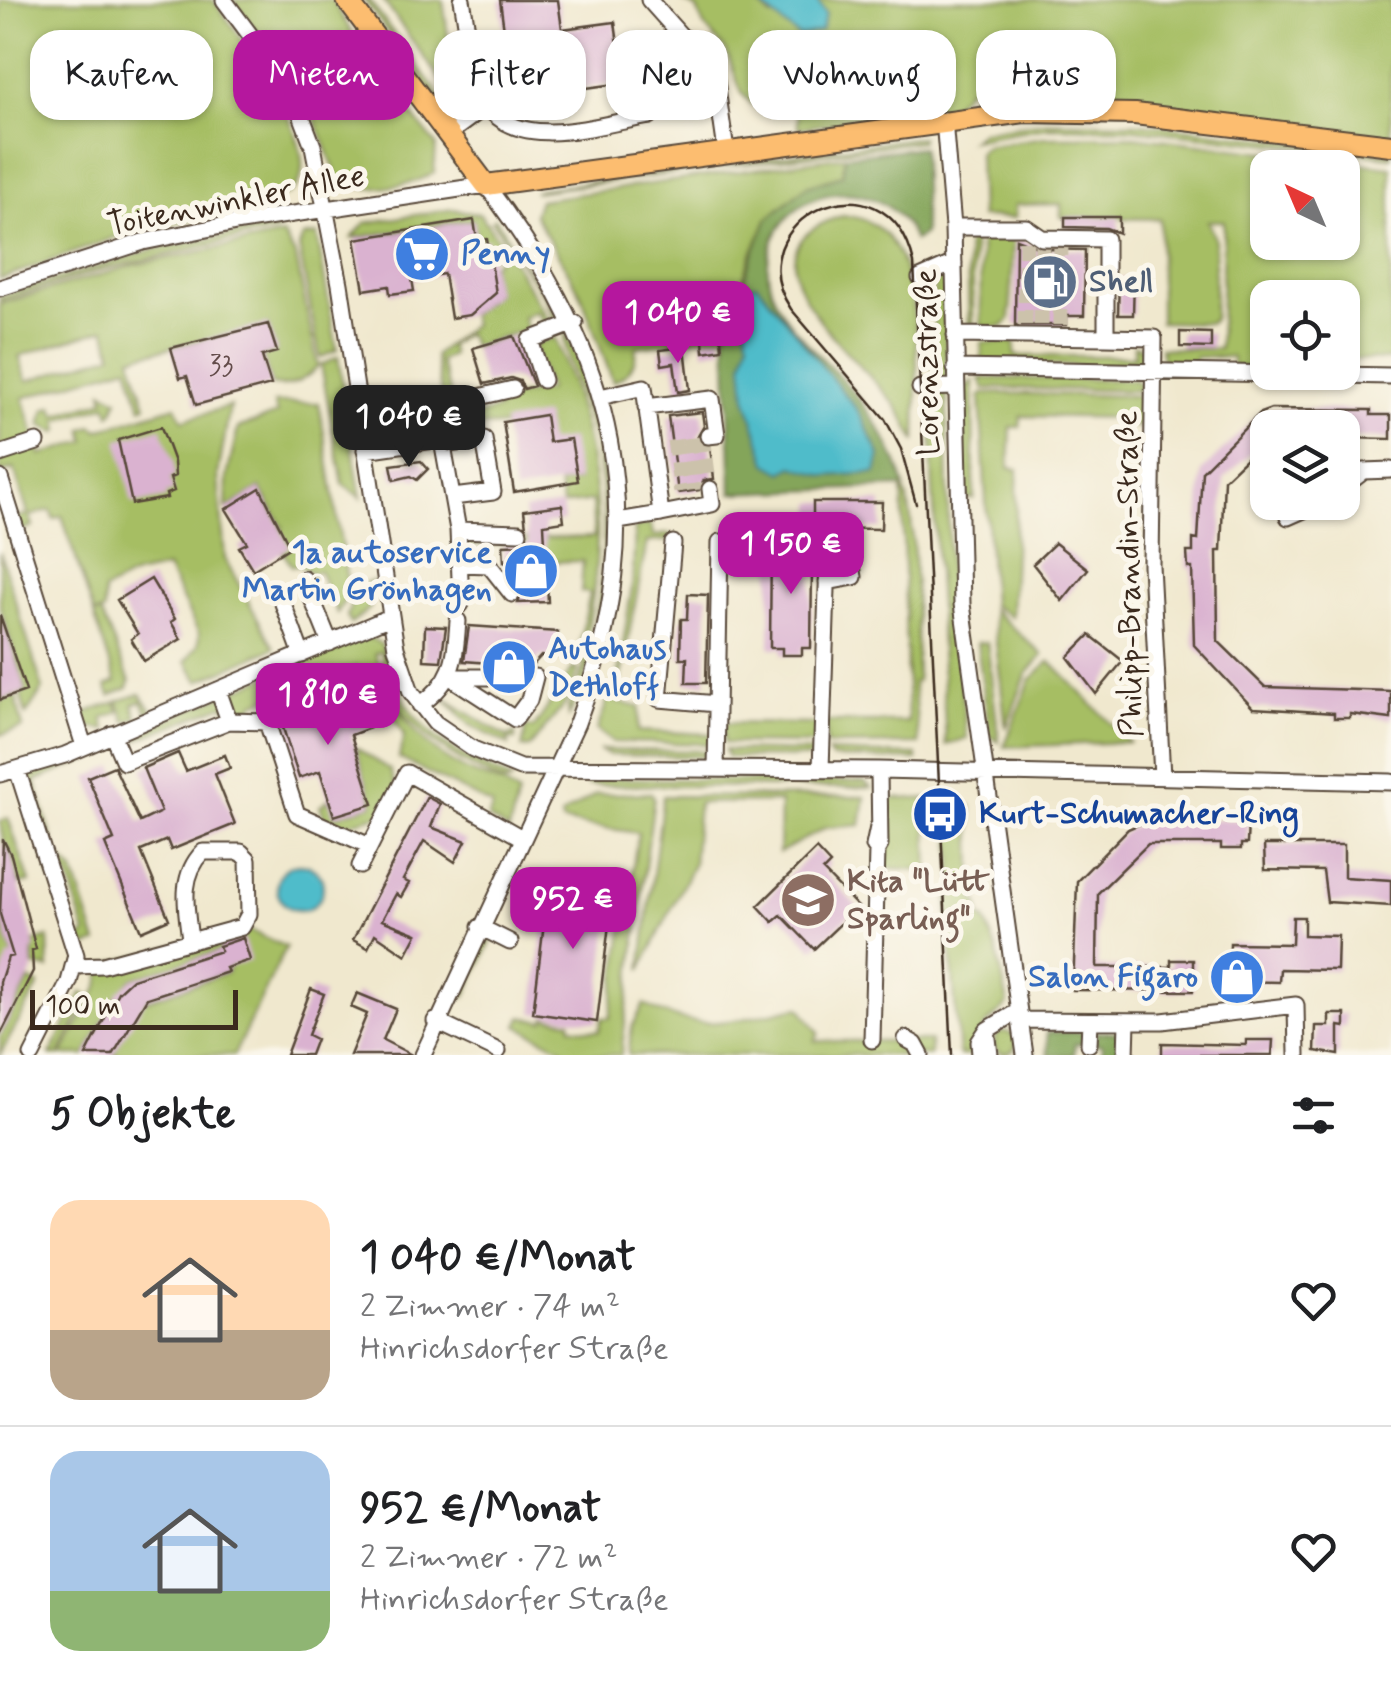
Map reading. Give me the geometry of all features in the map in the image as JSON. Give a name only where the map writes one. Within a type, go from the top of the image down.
[{"type":"main road","points":[[347,0],[486,185],[944,120]]},
{"type":"main road","points":[[956,119],[1024,112],[1135,114],[1391,144]]},
{"type":"street","points":[[224,0],[292,91],[313,146],[327,208],[390,618],[405,678],[420,705],[448,734],[496,760],[531,770],[821,769],[1391,782]]},
{"type":"street","points":[[462,0],[469,30]]},
{"type":"street","points":[[650,0],[677,30]]},
{"type":"street","points":[[448,134],[467,120]]},
{"type":"street","points":[[504,120],[544,133],[625,120]]},
{"type":"street","points":[[722,120],[726,151]]},
{"type":"street","name":"Lorenzstraße","points":[[944,120],[954,227],[962,604],[1025,1055]]},
{"type":"street","points":[[422,1055],[557,767],[603,650],[613,594],[618,520],[600,397],[574,324],[548,274],[486,185]]},
{"type":"street","name":"Toitenwinkler Allee","points":[[0,288],[143,242],[327,208],[486,185]]},
{"type":"street","points":[[954,227],[1106,240],[1106,338]]},
{"type":"street","points":[[920,278],[954,263]]},
{"type":"street","points":[[543,380],[530,340],[574,324]]},
{"type":"street","points":[[955,335],[1033,330],[1106,338],[1154,338],[1154,371]]},
{"type":"street","points":[[955,368],[1391,376]]},
{"type":"street","name":"Philipp-Brandin-Straße","points":[[1154,371],[1150,565],[1162,776]]},
{"type":"street","points":[[920,388],[955,387]]},
{"type":"street","points":[[600,397],[644,388],[662,514]]},
{"type":"street","points":[[420,705],[450,677],[459,612],[458,530],[436,407],[513,389]]},
{"type":"street","points":[[646,407],[712,399],[717,434],[708,436]]},
{"type":"street","points":[[365,450],[484,439],[493,492],[453,497]]},
{"type":"street","points":[[652,443],[671,440]]},
{"type":"street","points":[[0,454],[37,442]]},
{"type":"street","points":[[1360,474],[1391,470]]},
{"type":"street","points":[[0,478],[84,746]]},
{"type":"street","points":[[618,520],[662,514],[693,497]]},
{"type":"street","points":[[458,530],[519,532]]},
{"type":"street","points":[[716,768],[720,542]]},
{"type":"street","points":[[673,543],[659,698],[717,704]]},
{"type":"street","points":[[460,564],[489,565],[512,594]]},
{"type":"street","points":[[304,579],[330,643]]},
{"type":"street","points":[[821,769],[828,582]]},
{"type":"street","points":[[278,590],[302,654]]},
{"type":"street","points":[[0,774],[84,746],[390,618]]},
{"type":"street","points":[[450,677],[534,677],[529,700],[515,719],[450,677]]},
{"type":"street","points":[[218,690],[229,722]]},
{"type":"street","points":[[112,734],[124,762],[229,722],[267,722],[297,814],[370,846]]},
{"type":"street","points":[[17,769],[76,955],[75,966],[32,1055]]},
{"type":"street","points":[[872,1040],[877,850],[874,832],[878,827],[879,770]]},
{"type":"street","points":[[360,866],[407,773],[522,838]]},
{"type":"street","points":[[75,966],[103,965],[242,926],[250,914],[248,859],[232,850],[203,852],[186,877],[190,940]]},
{"type":"street","points":[[480,927],[510,942]]},
{"type":"street","points":[[980,1055],[979,1042],[987,1030],[1018,1016],[1127,1022],[1296,1005],[1297,1055]]},
{"type":"street","points":[[435,1021],[498,1050]]},
{"type":"street","points":[[1089,1044],[1090,1021]]},
{"type":"street","points":[[1126,1055],[1127,1022]]},
{"type":"street","points":[[987,1030],[990,1055]]},
{"type":"street","points":[[906,1039],[916,1044],[921,1055]]},
{"type":"green space","points":[[0,0],[213,0],[235,30],[233,120],[289,120],[302,164],[297,186],[277,198],[278,203],[130,232],[0,279]]},
{"type":"green space","points":[[233,0],[332,0],[350,30],[256,30]]},
{"type":"green space","points":[[364,0],[369,0],[391,30],[386,30]]},
{"type":"green space","points":[[383,0],[443,0],[447,30],[434,30],[434,71],[414,43],[414,30],[405,30]]},
{"type":"green space","points":[[680,0],[755,0],[771,17],[826,14],[817,0],[1391,0],[1391,138],[1116,108],[1116,30],[976,30],[976,83],[956,101],[956,30],[748,30],[748,100],[728,56],[728,30],[708,30],[697,9]]},
{"type":"green space","points":[[414,61],[434,88],[434,96],[414,68]]},
{"type":"green space","points":[[975,92],[976,107],[964,108]]},
{"type":"green space","points":[[414,117],[436,145],[434,173],[412,182],[362,188],[340,183],[315,120]]},
{"type":"green space","points":[[798,120],[861,120],[798,128]]},
{"type":"green space","points":[[1046,122],[1140,123],[1391,153],[1391,157],[1360,154],[1360,150],[1326,150],[1132,129],[1047,127],[971,140],[982,131]]},
{"type":"green space","points":[[1134,136],[1250,150],[1250,260],[1360,260],[1360,163],[1391,167],[1391,360],[1360,359],[1360,280],[1250,280],[1250,367],[1232,367],[1232,357],[1195,357],[1194,367],[1172,367],[1162,358],[1160,348],[1219,349],[1224,221],[1208,221],[1215,239],[1214,318],[1210,323],[1160,322],[1160,219],[1061,217],[1061,204],[1015,205],[1015,218],[980,217],[978,153],[984,146],[1044,137]]},
{"type":"green space","points":[[921,137],[921,141],[534,192],[540,189]]},
{"type":"green space","points":[[922,147],[924,234],[914,241],[900,218],[880,202],[857,195],[833,194],[810,201],[790,215],[775,236],[768,263],[769,282],[786,318],[871,415],[891,450],[905,487],[732,493],[726,334],[767,219],[806,186],[842,175],[845,156]]},
{"type":"green space","points":[[845,156],[842,175],[790,200],[773,217],[751,256],[726,334],[636,347],[630,368],[613,382],[580,292],[534,214],[539,200]]},
{"type":"green space","points":[[453,209],[480,214],[503,246],[490,257],[477,240],[473,220],[352,238],[365,223]]},
{"type":"green space","points":[[842,216],[871,223],[892,243],[905,271],[916,343],[916,442],[893,402],[810,306],[797,279],[795,254],[809,232]]},
{"type":"green space","points":[[495,218],[562,323],[557,325],[544,296],[492,221]]},
{"type":"green space","points":[[282,225],[278,230],[104,269],[0,301],[0,296],[152,250]]},
{"type":"green space","points":[[973,234],[973,326],[969,324],[967,237]]},
{"type":"green space","points":[[1006,234],[1013,240],[1010,319],[1003,327],[981,327],[980,235]]},
{"type":"green space","points":[[283,235],[296,257],[318,367],[291,385],[271,385],[262,356],[276,351],[268,325],[131,357],[146,405],[141,407],[128,366],[23,398],[41,455],[86,441],[83,429],[93,426],[98,430],[176,406],[183,420],[230,406],[218,475],[225,559],[274,648],[199,681],[186,661],[198,645],[199,634],[167,568],[135,575],[104,591],[104,611],[94,614],[62,516],[54,519],[50,510],[30,516],[33,527],[17,532],[13,519],[28,514],[14,469],[0,473],[0,304],[134,265]],"holes":[[[105,329],[113,354],[27,381],[19,356]]]},
{"type":"green space","points":[[317,235],[337,350],[320,358],[299,247],[303,237]]},
{"type":"green space","points":[[506,250],[554,329],[547,330],[537,311],[523,317],[527,329],[473,347],[467,333],[449,345],[452,355],[440,361],[452,399],[442,398],[435,355],[473,324],[470,315],[495,294],[491,265]]},
{"type":"green space","points":[[945,274],[949,578],[967,738],[946,745],[932,470],[934,284]]},
{"type":"green space","points":[[565,333],[593,405],[606,493],[607,538],[600,623],[590,665],[569,716],[568,707],[597,611],[604,543],[595,442],[567,353]]},
{"type":"green space","points":[[555,337],[582,421],[596,497],[595,575],[581,663],[576,661],[590,593],[581,592],[583,561],[546,562],[505,544],[470,546],[471,558],[466,559],[463,535],[468,540],[594,537],[592,501],[562,505],[559,484],[577,481],[550,447],[525,430],[475,428],[452,432],[449,439],[444,415],[467,407],[476,416],[499,409],[492,401],[548,390],[534,345]]},
{"type":"green space","points":[[982,342],[1015,342],[1015,356],[1134,356],[1134,345],[1148,349],[1148,359],[1138,367],[981,363]]},
{"type":"green space","points":[[338,357],[361,498],[343,484],[321,365]]},
{"type":"green space","points":[[980,378],[1135,380],[1146,391],[984,388]]},
{"type":"green space","points":[[973,381],[974,498],[964,499],[964,389]]},
{"type":"green space","points":[[103,391],[118,399],[110,414],[107,405],[58,420],[60,430],[56,432],[41,425],[45,410],[53,406],[56,415],[105,400]]},
{"type":"green space","points":[[985,393],[1147,396],[1147,420],[1139,427],[1133,427],[1132,418],[1021,416],[1020,427],[1011,427],[1009,468],[1018,469],[1011,617],[992,605],[980,397]]},
{"type":"green space","points":[[274,403],[319,403],[347,580],[348,595],[337,613],[319,571],[311,574],[302,566],[292,566],[282,551],[279,530],[283,527],[260,488],[226,509],[227,477],[238,428],[277,414]]},
{"type":"green space","points":[[902,487],[914,548],[917,681],[913,682],[919,744],[826,745],[826,722],[908,722]]},
{"type":"green space","points":[[651,524],[653,536],[670,534],[671,540],[647,542],[616,702],[640,707],[638,731],[711,734],[710,744],[613,742],[597,730],[619,668],[633,580],[635,527]]},
{"type":"green space","points":[[0,552],[43,689],[26,715],[20,693],[26,691],[0,607]]},
{"type":"green space","points":[[374,581],[370,608],[351,624],[347,616],[357,586]]},
{"type":"green space","points":[[992,609],[1043,655],[1026,675],[1006,728]]},
{"type":"green space","points":[[101,613],[130,681],[128,688],[110,696],[106,686],[116,682],[94,615]]},
{"type":"green space","points":[[371,638],[381,644],[398,689],[423,725],[449,747],[512,780],[505,783],[484,773],[424,734],[394,698],[381,652],[375,653],[396,705],[431,747],[518,795],[509,831],[488,818],[493,806],[399,758],[404,735],[367,674],[356,666],[254,703],[245,722],[223,705],[35,781],[57,854],[74,872],[97,943],[85,947],[81,937],[86,934],[68,875],[52,880],[17,769],[115,742],[352,640]]},
{"type":"green space","points":[[987,642],[999,742],[990,736],[977,643]]},
{"type":"green space","points":[[1050,661],[1129,742],[1004,747],[1030,680]]},
{"type":"green space","points":[[573,668],[578,670],[564,705],[530,747],[522,748],[526,727],[534,728]]},
{"type":"green space","points":[[140,694],[153,711],[147,713],[142,701],[133,704],[137,718],[126,722],[118,701]]},
{"type":"green space","points":[[15,695],[23,728],[0,735],[0,700]]},
{"type":"green space","points":[[444,698],[507,737],[515,733],[515,740],[508,739],[509,745],[470,725]]},
{"type":"green space","points":[[116,702],[119,712],[103,718],[106,730],[86,727],[81,714]]},
{"type":"green space","points":[[724,723],[816,724],[816,744],[724,743]]},
{"type":"green space","points":[[355,747],[390,770],[396,786],[382,814],[343,825],[326,822],[320,806],[329,799],[335,816],[373,804]]},
{"type":"green space","points":[[599,750],[710,751],[706,757],[608,755]]},
{"type":"green space","points":[[725,750],[816,752],[813,758],[728,757]]},
{"type":"green space","points":[[827,752],[917,755],[917,760],[831,758]]},
{"type":"green space","points":[[583,778],[865,782],[871,788],[588,785]]},
{"type":"green space","points":[[651,793],[654,797],[621,1055],[564,1055],[565,1050],[518,1026],[522,1017],[545,1021],[546,1017],[571,1021],[571,1027],[599,1031],[602,1018],[610,1018],[638,833],[562,822],[561,816],[596,794]]},
{"type":"green space","points":[[663,796],[865,797],[861,825],[825,828],[779,853],[780,802],[698,803],[693,865],[641,970]]},
{"type":"green space","points":[[884,798],[926,799],[929,870],[883,868]]},
{"type":"green space","points":[[950,801],[971,806],[974,901],[978,901],[981,919],[985,919],[997,951],[1008,1004],[984,1027],[977,1055],[959,1055],[947,898],[954,897]]},
{"type":"green space","points":[[8,818],[30,882],[19,884],[9,848],[4,849],[0,821]]},
{"type":"green space","points":[[0,914],[13,956],[0,982]]},
{"type":"green space","points":[[242,927],[286,947],[234,1055],[113,1055],[141,1002],[227,973],[242,938],[220,945],[221,951],[132,979],[116,997],[86,1055],[62,1055],[99,986],[103,965]]},
{"type":"green space","points":[[48,937],[49,969],[33,966],[34,942]]},
{"type":"green space","points":[[481,942],[491,942],[465,997],[459,995]]},
{"type":"green space","points":[[29,980],[39,985],[0,1055],[0,1036]]},
{"type":"green space","points":[[82,993],[89,996],[59,1055],[50,1055]]},
{"type":"green space","points":[[644,1004],[684,1020],[702,1022],[739,1020],[800,1007],[819,1033],[815,1041],[930,1041],[930,1055],[628,1055],[632,1027]]},
{"type":"green space","points":[[1001,1032],[1009,1032],[1016,1043],[1009,1054],[1001,1054],[994,1047],[994,1039]]},
{"type":"green space","points":[[1047,1032],[1083,1032],[1084,1044],[1075,1044],[1074,1055],[1048,1055]]},
{"type":"green space","points":[[1096,1032],[1120,1032],[1118,1055],[1102,1055],[1102,1045],[1095,1044]]},
{"type":"water","points":[[755,0],[817,0],[826,14],[821,30],[791,30]]},
{"type":"water","points":[[757,284],[858,411],[880,455],[876,473],[825,476],[793,466],[783,472],[767,463],[746,397],[743,363],[749,341],[742,316],[749,286]]},
{"type":"water","points":[[300,864],[316,871],[323,887],[316,903],[300,910],[284,903],[277,887],[284,871]]},
{"type":"building","points":[[500,0],[558,0],[562,29],[615,22],[616,30],[606,30],[606,85],[586,88],[586,30],[504,30]]},
{"type":"building","points":[[1065,217],[1119,217],[1119,233],[1106,228],[1065,227]]},
{"type":"building","points":[[474,220],[477,240],[487,239],[496,293],[470,315],[451,318],[444,274],[412,279],[414,291],[390,294],[389,286],[364,290],[355,239]]},
{"type":"building","name":"Shell","points":[[1016,239],[1042,249],[1085,250],[1084,316],[1066,316],[1066,325],[1015,325]]},
{"type":"building","points":[[1119,278],[1134,278],[1133,315],[1118,315]]},
{"type":"building","points":[[268,324],[277,352],[262,356],[271,385],[196,405],[187,376],[180,378],[171,348]]},
{"type":"building","points":[[1180,332],[1211,333],[1211,348],[1180,347]]},
{"type":"building","points":[[514,336],[534,386],[524,389],[520,381],[511,378],[484,384],[473,348]]},
{"type":"building","points":[[721,337],[722,349],[704,352],[703,340]]},
{"type":"building","points":[[685,347],[690,390],[678,392],[674,363],[662,365],[660,350]]},
{"type":"building","points":[[1271,409],[1371,410],[1371,415],[1391,415],[1391,439],[1360,438],[1360,410]]},
{"type":"building","points":[[702,412],[704,426],[697,438],[710,447],[714,479],[704,480],[699,490],[678,493],[668,416]]},
{"type":"building","points":[[545,415],[549,442],[571,439],[578,481],[514,492],[503,422]]},
{"type":"building","points":[[1250,423],[1250,454],[1224,479],[1221,551],[1217,551],[1218,641],[1265,687],[1391,691],[1391,719],[1350,714],[1350,718],[1334,718],[1334,713],[1253,708],[1194,645],[1192,568],[1188,568],[1187,552],[1193,552],[1193,539],[1198,540],[1202,471]]},
{"type":"building","points":[[161,427],[174,462],[175,476],[170,478],[174,491],[166,494],[167,498],[132,504],[118,440]]},
{"type":"building","points":[[421,461],[428,469],[417,480],[411,476],[394,480],[391,465]]},
{"type":"building","points":[[260,488],[290,547],[253,570],[239,547],[247,543],[226,509]]},
{"type":"building","points":[[813,502],[882,502],[881,529],[813,528]]},
{"type":"building","name":"1a autoservice Martin Grönhagen","points":[[562,505],[564,521],[544,524],[548,602],[518,603],[523,591],[515,580],[514,561],[504,562],[503,545],[528,544],[524,510]]},
{"type":"building","points":[[1055,543],[1088,569],[1062,601],[1033,564]]},
{"type":"building","points":[[771,544],[812,544],[812,560],[817,560],[816,570],[812,570],[811,648],[802,648],[802,655],[782,655],[782,648],[770,648]]},
{"type":"building","points":[[151,579],[175,619],[171,622],[181,639],[144,661],[131,639],[138,634],[117,600]]},
{"type":"building","points":[[688,594],[708,595],[706,683],[686,683],[687,658],[680,658],[681,619],[687,619]]},
{"type":"building","points":[[0,615],[26,691],[0,700]]},
{"type":"building","points":[[425,626],[446,627],[441,661],[424,660]]},
{"type":"building","points":[[469,626],[558,632],[558,657],[541,656],[532,666],[464,661]]},
{"type":"building","points":[[1090,635],[1123,661],[1096,694],[1068,657]]},
{"type":"building","points":[[312,694],[318,710],[360,697],[370,728],[351,735],[373,804],[334,816],[320,771],[299,778],[276,706]]},
{"type":"building","points":[[178,753],[186,771],[225,755],[230,768],[215,774],[235,824],[171,850],[167,840],[141,851],[169,919],[141,931],[105,844],[114,840],[88,777],[114,766],[140,822],[161,812],[143,768]]},
{"type":"building","points":[[427,797],[440,804],[431,827],[466,841],[455,862],[424,841],[403,880],[409,883],[401,897],[396,894],[382,920],[417,934],[406,955],[375,934],[368,948],[353,940]]},
{"type":"building","points":[[1151,819],[1248,820],[1247,844],[1241,844],[1241,849],[1221,849],[1221,844],[1148,844],[1098,893],[1097,967],[1171,967],[1171,960],[1193,960],[1193,991],[1073,990],[1077,881],[1128,829]]},
{"type":"building","points":[[3,839],[11,855],[36,949],[32,950],[33,971],[0,1036],[0,982],[8,957],[13,956],[0,914]]},
{"type":"building","points":[[1264,845],[1344,845],[1344,877],[1391,880],[1391,906],[1327,902],[1323,871],[1265,870]]},
{"type":"building","name":"Kita \"Lütt Sparling\"","points":[[816,849],[830,864],[823,871],[858,907],[814,949],[781,915],[773,922],[758,906]]},
{"type":"building","points":[[549,883],[613,892],[597,1022],[533,1013]]},
{"type":"building","points":[[1293,917],[1304,917],[1304,935],[1338,936],[1337,970],[1280,969],[1279,982],[1229,981],[1230,943],[1292,944]]},
{"type":"building","points":[[243,938],[250,960],[226,968],[228,972],[147,998],[113,1055],[86,1055],[118,992],[132,979],[221,951],[219,946]]},
{"type":"building","points":[[311,989],[324,994],[308,1035],[316,1039],[310,1055],[286,1055]]},
{"type":"building","points":[[357,993],[396,1009],[383,1040],[412,1055],[350,1055],[367,1014],[351,1007]]},
{"type":"building","points":[[1329,1014],[1345,1014],[1345,1027],[1339,1026],[1339,1055],[1315,1051],[1316,1026],[1329,1026]]},
{"type":"building","points":[[1246,1040],[1273,1040],[1272,1055],[1162,1055],[1162,1043],[1246,1045]]},
{"type":"tunnel","points":[[1025,325],[1026,240]]},
{"type":"tunnel","points":[[1041,325],[1042,240]]},
{"type":"tunnel","points":[[1060,325],[1061,240]]},
{"type":"tunnel","points":[[703,436],[710,489]]},
{"type":"tunnel","points":[[689,438],[695,490]]},
{"type":"tunnel","points":[[674,440],[681,492]]},
{"type":"tram line","points":[[916,504],[901,449],[885,419],[791,309],[778,277],[781,248],[797,225],[820,208],[847,202],[875,207],[898,227],[914,263],[952,1055]]},
{"type":"place","name":"Penny","points":[[422,254]]},
{"type":"place","name":"Shell","points":[[1050,282]]},
{"type":"place","name":"1a autoservice Martin Grönhagen","points":[[531,571]]},
{"type":"place","name":"Autohaus Dethloff","points":[[509,667]]},
{"type":"place","name":"Kurt-Schumacher-Ring","points":[[940,814]]},
{"type":"place","name":"Kita \"Lütt Sparling\"","points":[[808,900]]},
{"type":"place","name":"Salon Figaro","points":[[1237,977]]}]
